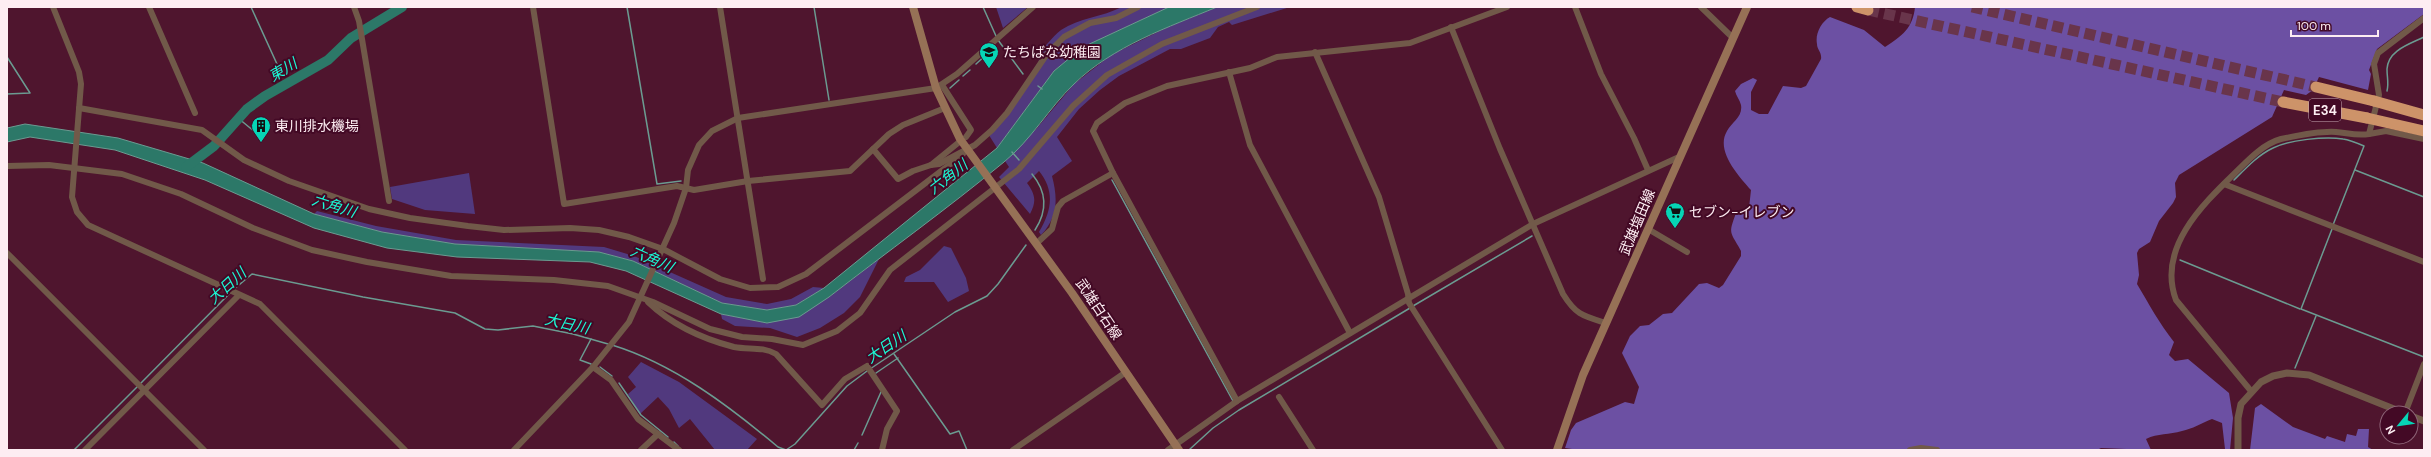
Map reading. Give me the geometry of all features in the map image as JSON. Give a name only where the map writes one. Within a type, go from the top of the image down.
[{"type":"highway","points":[[1856,7],[1868,10]]},
{"type":"highway","name":"E34","points":[[2316,87],[2424,115]]},
{"type":"highway","name":"E34","points":[[2283,102],[2367,118],[2424,131]]},
{"type":"main road","points":[[913,7],[939,86],[944,108],[968,151]]},
{"type":"main road","name":"武雄塩田線","points":[[1557,450],[1583,375],[1747,7]]},
{"type":"main road","name":"武雄白石線","points":[[968,151],[1037,243],[1177,447]]},
{"type":"street","points":[[53,7],[79,72],[81,84],[72,197],[77,212],[88,225],[238,296],[260,304],[405,450]]},
{"type":"street","points":[[149,7],[195,113]]},
{"type":"street","points":[[354,7],[362,35],[390,201]]},
{"type":"street","points":[[533,7],[564,204],[677,186],[694,190],[720,187],[748,181],[850,171],[889,134],[903,126],[944,108]]},
{"type":"street","points":[[720,7],[763,279]]},
{"type":"street","points":[[514,450],[593,367],[630,322],[644,298],[662,252],[686,188],[688,170],[699,145],[712,131],[738,118],[939,86],[1033,7]]},
{"type":"street","points":[[79,110],[202,130],[211,135],[229,150],[289,180],[369,209],[410,218],[504,230],[570,228],[599,230],[629,237],[736,285],[764,289],[778,287],[806,274],[968,151],[1008,113],[1047,54],[1064,37],[1090,23],[1116,18],[1138,7]]},
{"type":"street","points":[[7,166],[74,166],[122,174],[181,194],[278,238],[338,256],[451,276],[554,280],[600,284],[644,298],[723,333],[772,339],[796,345],[814,342],[846,325],[869,302],[882,278],[890,270],[1019,169],[1073,106],[1107,75],[1162,44],[1258,7]]},
{"type":"street","points":[[1237,401],[1113,174],[1093,131],[1097,123],[1125,103],[1147,92],[1250,68],[1273,58],[1315,52],[1410,43],[1507,7]]},
{"type":"street","points":[[1575,7],[1601,74],[1634,138],[1648,170]]},
{"type":"street","points":[[1701,7],[1733,38]]},
{"type":"street","points":[[2369,134],[2379,95],[2374,64],[2378,53],[2424,18]]},
{"type":"street","points":[[1451,27],[1533,224],[1570,305],[1581,316],[1606,323]]},
{"type":"street","points":[[1315,52],[1379,197],[1409,301],[1413,310],[1502,450]]},
{"type":"street","points":[[1229,72],[1250,145],[1350,333]]},
{"type":"street","points":[[939,86],[970,130],[966,137]]},
{"type":"street","points":[[2251,391],[2176,300],[2170,285],[2172,263],[2187,226],[2224,184],[2253,156],[2270,144],[2281,139],[2335,132],[2356,136],[2386,130],[2424,139]]},
{"type":"street","points":[[931,165],[958,144]]},
{"type":"street","points":[[873,150],[898,179],[913,171],[939,164],[968,151]]},
{"type":"street","points":[[1168,450],[1177,447],[1237,401],[1350,333],[1409,301],[1533,224],[1679,157]]},
{"type":"street","points":[[1037,243],[1052,229],[1058,208],[1063,201],[1113,174]]},
{"type":"street","points":[[2224,184],[2424,262]]},
{"type":"street","points":[[1648,229],[1688,252]]},
{"type":"street","points":[[7,254],[204,450]]},
{"type":"street","points":[[85,450],[238,296]]},
{"type":"street","points":[[644,298],[664,318],[689,330],[734,347],[767,349],[776,354],[822,405],[845,379],[867,366],[897,411],[887,429],[882,450]]},
{"type":"street","points":[[2407,405],[2424,364]]},
{"type":"street","points":[[593,367],[611,380],[638,418],[679,450]]},
{"type":"street","points":[[1013,450],[1126,372]]},
{"type":"street","points":[[2238,450],[2238,418],[2241,404],[2251,391],[2273,376],[2298,373],[2309,375],[2384,405]]},
{"type":"street","points":[[1279,397],[1313,450]]},
{"type":"street","points":[[642,450],[658,434]]},
{"type":"street","points":[[1910,450],[1927,448],[1937,450]]},
{"type":"shaded area","points":[[996,7],[1028,7],[1003,28]]},
{"type":"shaded area","points":[[1122,7],[1169,7],[1083,47],[1054,71],[997,148],[987,132],[1004,115],[1039,61],[1037,55],[1061,30],[1068,26]]},
{"type":"shaded area","points":[[1169,7],[1217,7],[1161,30],[1124,48],[1106,59],[1089,71],[1065,93],[1014,153],[961,197],[829,297],[799,317],[767,323],[721,314],[626,271],[590,262],[457,257],[387,248],[314,228],[205,180],[115,150],[30,137],[7,142],[7,128],[25,124],[118,138],[203,163],[314,214],[382,232],[455,244],[599,252],[633,261],[722,303],[767,310],[796,305],[824,288],[997,148],[1054,71],[1083,47]]},
{"type":"shaded area","points":[[1217,7],[1290,7],[1232,25],[1229,22],[1218,27],[1210,38],[1181,49],[1170,49],[1119,76],[1100,90],[1079,109],[1057,137],[1072,161],[1052,176],[1056,200],[1054,214],[1047,228],[1041,235],[1039,232],[1047,216],[1050,201],[1048,186],[1039,171],[1027,183],[1034,198],[1034,205],[1030,214],[999,177],[1009,167],[1005,161],[1037,128],[1074,84],[1111,55],[1168,27]]},
{"type":"shaded area","points":[[1915,7],[2424,7],[2424,14],[2377,49],[2369,70],[2371,74],[2368,90],[2319,77],[2313,90],[2306,95],[2284,90],[2272,117],[2179,175],[2175,183],[2176,197],[2173,203],[2159,221],[2150,242],[2139,249],[2137,253],[2139,275],[2137,284],[2159,321],[2174,342],[2169,355],[2175,361],[2188,359],[2229,393],[2233,418],[2230,450],[2225,449],[2222,423],[2212,419],[2186,430],[2146,439],[2151,450],[2101,448],[2097,450],[1579,450],[1565,448],[1571,430],[1576,423],[1625,402],[1634,404],[1639,387],[1622,353],[1630,336],[1640,326],[1649,325],[1663,314],[1672,313],[1699,284],[1707,283],[1719,288],[1723,285],[1741,256],[1741,251],[1732,236],[1731,229],[1736,213],[1749,208],[1751,190],[1740,178],[1730,163],[1724,147],[1724,139],[1727,131],[1739,116],[1741,109],[1735,91],[1741,84],[1753,78],[1757,80],[1751,92],[1751,110],[1759,114],[1768,114],[1783,86],[1801,88],[1806,86],[1821,59],[1817,46],[1817,36],[1821,25],[1827,19],[1830,17],[1864,30],[1885,47],[1906,31],[1912,21]]},
{"type":"shaded area","points":[[469,173],[475,214],[425,210],[392,199],[390,187]]},
{"type":"shaded area","points":[[317,211],[376,226],[456,240],[604,247],[634,256],[726,297],[767,304],[791,299],[813,287],[824,288],[796,305],[767,310],[722,303],[633,261],[599,252],[455,244],[382,232],[314,214]]},
{"type":"shaded area","points":[[944,246],[951,248],[966,278],[969,291],[948,302],[934,282],[904,282],[906,277],[920,270]]},
{"type":"shaded area","points":[[879,259],[860,297],[844,313],[820,328],[797,337],[770,328],[735,326],[722,319],[721,314],[767,323],[829,297]]},
{"type":"shaded area","points":[[641,362],[679,382],[757,439],[747,450],[715,450],[690,419],[679,428],[669,409],[658,397],[640,414],[628,394],[636,387],[628,377]]},
{"type":"shaded area","points":[[2261,404],[2293,427],[2325,439],[2327,436],[2345,442],[2347,434],[2356,436],[2358,429],[2369,429],[2368,447],[2373,450],[2250,450],[2255,408]]},
{"type":"waterway","points":[[251,7],[282,75]]},
{"type":"waterway","name":"東川","points":[[186,167],[214,146],[247,109],[265,96],[328,60],[351,38],[402,7]]},
{"type":"waterway","points":[[627,7],[657,184],[681,181]]},
{"type":"waterway","points":[[814,7],[829,100]]},
{"type":"waterway","points":[[983,7],[996,36]]},
{"type":"waterway","points":[[2387,91],[2387,69],[2388,62],[2391,57],[2401,48],[2424,37]]},
{"type":"waterway","points":[[998,40],[1023,74]]},
{"type":"waterway","points":[[976,64],[988,53]]},
{"type":"waterway","points":[[7,57],[30,93],[7,94]]},
{"type":"waterway","points":[[963,76],[970,70]]},
{"type":"waterway","points":[[950,88],[959,80]]},
{"type":"waterway","points":[[1038,86],[1042,89]]},
{"type":"waterway","points":[[238,118],[255,132]]},
{"type":"waterway","points":[[2234,180],[2262,154],[2280,145],[2307,139],[2335,138],[2348,140],[2364,146],[2333,225]]},
{"type":"waterway","name":"大日川","points":[[1012,152],[1019,160]]},
{"type":"waterway","points":[[2355,170],[2424,197]]},
{"type":"waterway","name":"大日川","points":[[1032,174],[1041,188],[1044,201],[1042,215],[1035,230]]},
{"type":"waterway","points":[[1112,180],[1233,401]]},
{"type":"waterway","points":[[2332,229],[2301,309],[2424,357]]},
{"type":"waterway","points":[[1413,306],[1532,236]]},
{"type":"waterway","name":"大日川","points":[[870,369],[955,312],[987,296],[998,284],[1026,245]]},
{"type":"waterway","points":[[2180,260],[2300,309]]},
{"type":"waterway","name":"大日川","points":[[233,290],[252,274],[363,297],[455,313],[485,329],[498,330],[533,326],[573,334],[608,344]]},
{"type":"waterway","name":"大日川","points":[[140,384],[230,293]]},
{"type":"waterway","points":[[1190,449],[1213,428],[1239,410],[1410,308]]},
{"type":"waterway","points":[[2295,368],[2316,316]]},
{"type":"waterway","points":[[591,339],[580,360],[591,364]]},
{"type":"waterway","name":"大日川","points":[[612,345],[635,353],[679,375],[740,416],[778,447],[786,450],[795,444],[847,386],[867,371]]},
{"type":"waterway","points":[[894,354],[950,434],[959,431],[967,450]]},
{"type":"waterway","points":[[876,373],[898,358]]},
{"type":"waterway","points":[[600,367],[612,376]]},
{"type":"waterway","points":[[619,383],[641,415],[668,437]]},
{"type":"waterway","name":"大日川","points":[[74,450],[137,387]]},
{"type":"waterway","points":[[862,435],[881,392]]},
{"type":"waterway","points":[[674,442],[678,446]]},
{"type":"waterway","points":[[854,450],[858,443]]},
{"type":"tunnel","points":[[1972,7],[2316,87]]},
{"type":"tunnel","points":[[1868,10],[2283,102]]},
{"type":"place","name":"たちばな幼稚園","points":[[989,69]]},
{"type":"place","name":"東川排水機場","points":[[261,143]]},
{"type":"place","name":"セブン-イレブン","points":[[1675,229]]},
{"type":"water label","name":"六角川","points":[[948,177]]},
{"type":"water label","name":"六角川","points":[[334,206]]},
{"type":"water label","name":"六角川","points":[[652,259]]}]
